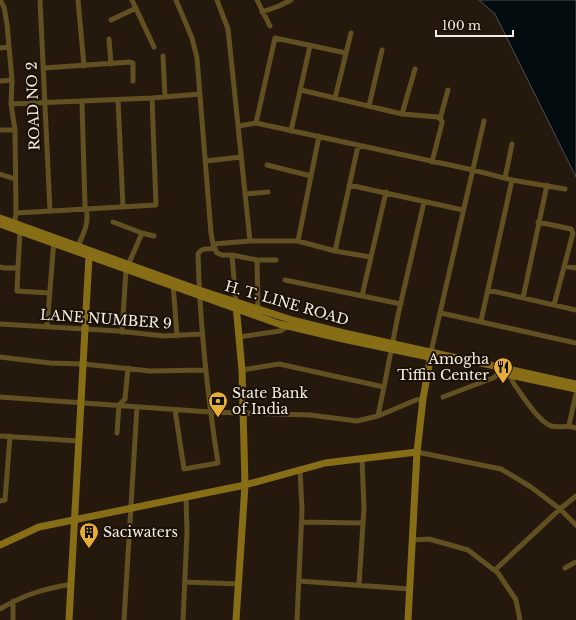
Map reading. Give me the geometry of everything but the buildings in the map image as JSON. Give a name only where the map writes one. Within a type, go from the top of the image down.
[{"type":"street","points":[[0,0],[4,7],[7,24],[12,80],[11,104],[15,130],[18,268],[17,291],[50,293]]},
{"type":"street","name":"ROAD NO 2","points":[[40,0],[50,212]]},
{"type":"street","points":[[78,0],[84,66]]},
{"type":"street","points":[[132,0],[154,47]]},
{"type":"street","points":[[176,0],[192,38],[197,58],[206,161],[209,218],[214,247],[217,253],[222,255],[232,255],[257,260],[276,260]]},
{"type":"street","points":[[217,0],[228,28],[250,241]]},
{"type":"street","points":[[257,0],[270,26]]},
{"type":"street","points":[[262,12],[272,10],[291,0]]},
{"type":"street","points":[[111,20],[136,8]]},
{"type":"street","points":[[335,98],[351,33]]},
{"type":"street","points":[[256,123],[275,38],[346,53]]},
{"type":"street","points":[[109,39],[111,64]]},
{"type":"street","points":[[291,131],[310,46]]},
{"type":"street","points":[[0,48],[8,47]]},
{"type":"street","points":[[369,106],[382,50]]},
{"type":"street","points":[[163,56],[165,97]]},
{"type":"street","points":[[44,68],[132,62],[133,81]]},
{"type":"street","points":[[402,114],[415,69]]},
{"type":"street","points":[[0,81],[12,80]]},
{"type":"street","points":[[301,90],[402,114],[436,117],[440,119]]},
{"type":"street","points":[[432,162],[442,123],[440,119],[448,90]]},
{"type":"street","points":[[11,104],[82,102],[200,94]]},
{"type":"street","points":[[16,213],[156,205],[152,98]]},
{"type":"street","points":[[118,100],[123,207]]},
{"type":"street","points":[[77,249],[87,224],[87,209],[85,206],[82,102]]},
{"type":"street","points":[[408,620],[417,452],[423,399],[431,355],[484,121]]},
{"type":"street","points":[[238,126],[256,123],[473,170],[512,180],[565,189]]},
{"type":"street","points":[[0,130],[15,130]]},
{"type":"street","points":[[298,242],[319,136]]},
{"type":"street","points":[[505,178],[512,144]]},
{"type":"street","points":[[335,250],[358,146]]},
{"type":"street","points":[[206,161],[241,157]]},
{"type":"street","points":[[267,165],[311,176]]},
{"type":"street","points":[[0,174],[15,179]]},
{"type":"street","points":[[481,321],[512,180]]},
{"type":"street","points":[[349,185],[463,210]]},
{"type":"street","points":[[522,298],[547,185]]},
{"type":"street","points":[[245,194],[268,192]]},
{"type":"street","points":[[362,296],[386,192]]},
{"type":"street","points":[[378,416],[424,202]]},
{"type":"street","name":"H. T. LINE ROAD","points":[[0,218],[16,228]]},
{"type":"street","points":[[113,222],[154,236]]},
{"type":"street","points":[[538,222],[571,229],[573,233],[554,305]]},
{"type":"street","name":"H. T. LINE ROAD","points":[[0,224],[54,240],[199,293],[290,323],[501,370],[576,389]]},
{"type":"street","points":[[122,332],[127,267],[142,232]]},
{"type":"street","points":[[47,327],[54,240]]},
{"type":"street","points":[[175,410],[184,469],[218,463],[205,370],[199,293],[198,254],[200,250],[250,241],[298,242],[370,257]]},
{"type":"street","points":[[70,620],[74,520],[90,254]]},
{"type":"street","points":[[232,255],[242,370],[245,485],[236,620]]},
{"type":"street","points":[[257,260],[258,310]]},
{"type":"street","points":[[564,266],[576,268]]},
{"type":"street","points":[[0,267],[18,268]]},
{"type":"street","points":[[285,280],[401,304]]},
{"type":"street","points":[[173,283],[178,336]]},
{"type":"street","points":[[488,290],[576,310]]},
{"type":"street","name":"H. T. LINE ROAD","points":[[236,306],[258,310],[290,323]]},
{"type":"street","points":[[441,313],[576,343]]},
{"type":"street","points":[[239,337],[280,331],[290,323]]},
{"type":"street","name":"LANE NUMBER 9","points":[[0,324],[85,329],[164,336],[202,334]]},
{"type":"street","points":[[0,357],[50,364],[83,364],[150,371],[205,370]]},
{"type":"street","points":[[242,370],[279,364],[384,387]]},
{"type":"street","points":[[117,433],[119,405],[125,399],[128,368]]},
{"type":"street","points":[[443,397],[493,378],[501,370]]},
{"type":"street","points":[[511,373],[514,384],[543,422],[552,426],[559,427],[569,425],[576,428]]},
{"type":"street","name":"H. T. LINE ROAD","points":[[511,373],[576,384]]},
{"type":"street","points":[[569,425],[576,394]]},
{"type":"street","points":[[0,397],[175,410],[310,416],[357,421],[378,416],[416,400],[423,399]]},
{"type":"street","points":[[124,620],[137,407]]},
{"type":"street","points":[[0,436],[79,441]]},
{"type":"street","points":[[0,501],[5,500],[10,436]]},
{"type":"street","points":[[0,546],[39,527],[245,485],[325,463],[417,452],[501,470],[531,487],[560,509],[576,525]]},
{"type":"street","points":[[359,585],[364,508],[362,458]]},
{"type":"street","points":[[297,620],[302,510],[300,470]]},
{"type":"street","points":[[495,570],[576,496]]},
{"type":"street","points":[[183,620],[187,532],[186,497]]},
{"type":"street","points":[[301,522],[362,524]]},
{"type":"street","points":[[413,540],[429,539],[468,550],[495,570],[516,600],[520,620]]},
{"type":"street","points":[[565,568],[576,562]]},
{"type":"street","points":[[299,581],[410,589]]},
{"type":"street","points":[[185,582],[239,584]]},
{"type":"street","points":[[0,608],[13,601],[42,590],[72,584]]},
{"type":"street","points":[[13,601],[14,620]]},
{"type":"shaded area","points":[[479,0],[576,0],[576,177],[495,14]]},
{"type":"place","name":"Amogha Tiffin Center","points":[[503,384]]},
{"type":"place","name":"State Bank of India","points":[[218,418]]},
{"type":"place","name":"Saciwaters","points":[[89,549]]}]
